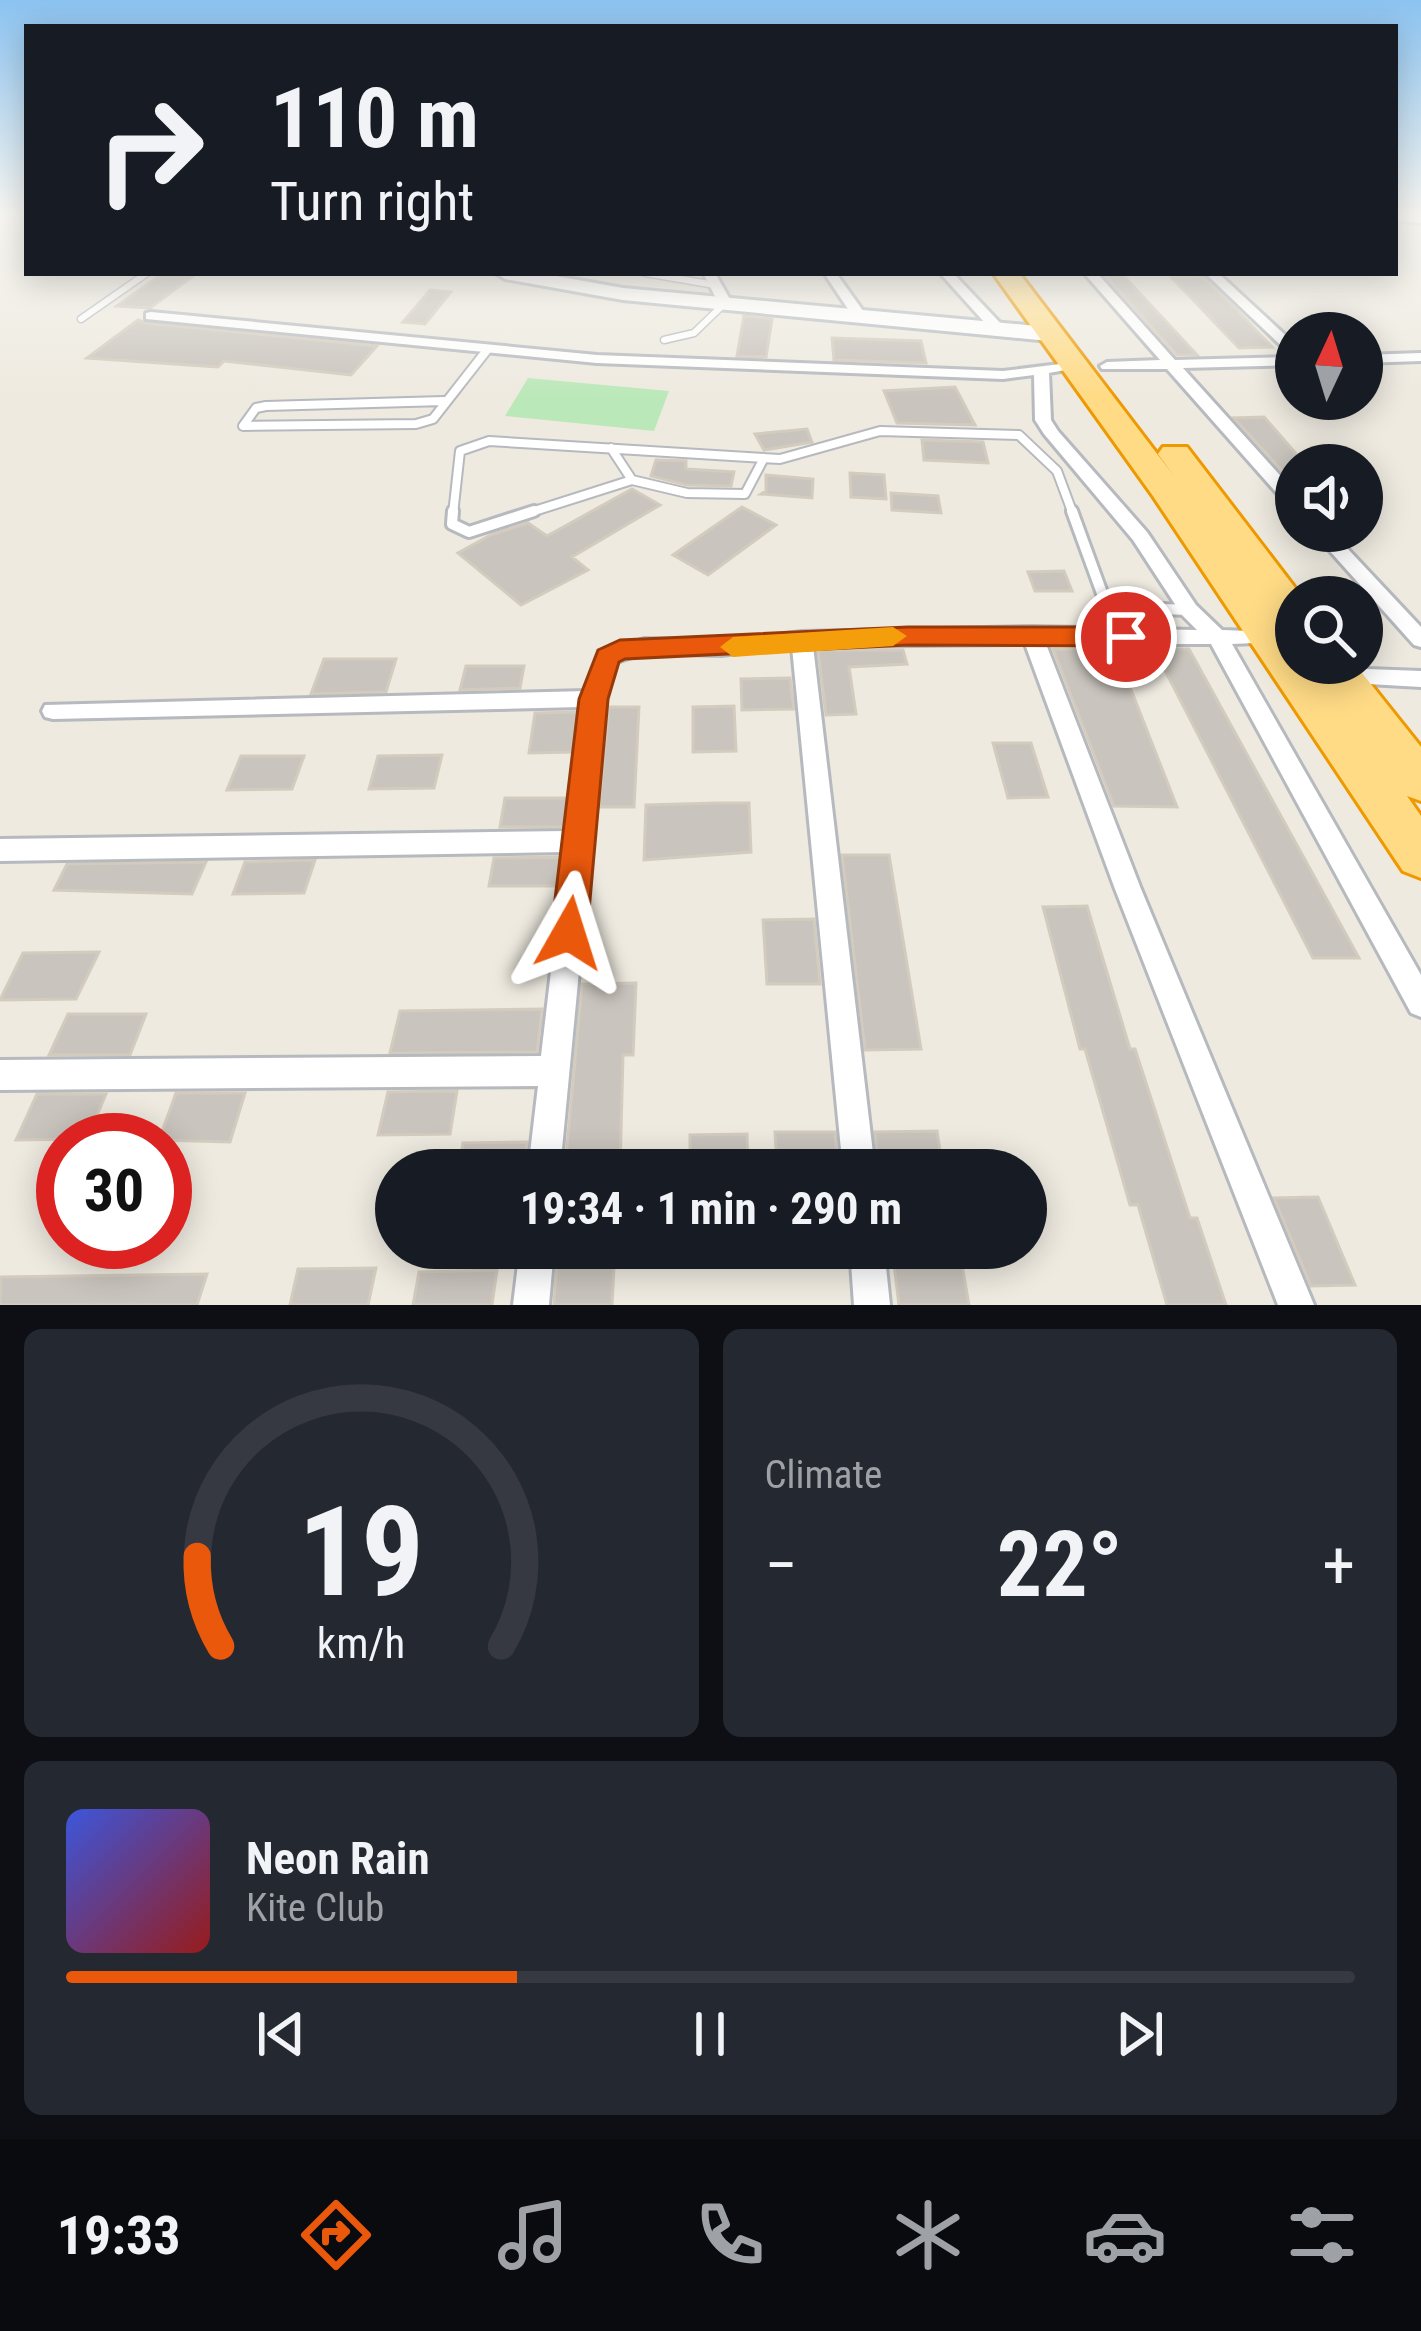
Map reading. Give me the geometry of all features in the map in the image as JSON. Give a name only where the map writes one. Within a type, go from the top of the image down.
[{"type":"highway","points":[[1008,276],[1067,358],[1275,616]]},
{"type":"highway","points":[[1038,276],[1067,358]]},
{"type":"highway","points":[[1318,684],[1421,856]]},
{"type":"highway","points":[[1346,684],[1421,782]]},
{"type":"street","points":[[523,276],[623,294],[716,287],[860,315],[999,330],[1067,358],[1168,365],[1275,358]]},
{"type":"street","points":[[832,276],[860,315]]},
{"type":"street","points":[[949,276],[999,330]]},
{"type":"street","points":[[1093,276],[1275,481]]},
{"type":"street","points":[[1214,276],[1275,336]]},
{"type":"street","points":[[151,316],[487,350],[1003,375],[1067,358]]},
{"type":"street","points":[[1383,358],[1421,357]]},
{"type":"street","points":[[1067,358],[1043,420],[1140,536],[1189,610],[1220,639],[1421,1003]]},
{"type":"street","points":[[1340,552],[1421,640]]},
{"type":"street","points":[[546,1149],[594,699],[608,657],[620,650],[722,648],[802,639],[1032,634],[1220,639],[1275,629]]},
{"type":"street","points":[[1032,634],[1128,889],[1296,1305]]},
{"type":"street","points":[[802,639],[857,1149]]},
{"type":"street","points":[[1383,675],[1421,679]]},
{"type":"street","points":[[52,711],[594,699]]},
{"type":"street","points":[[0,850],[580,841]]},
{"type":"street","points":[[0,1075],[554,1071]]},
{"type":"street","points":[[531,1305],[535,1269]]},
{"type":"street","points":[[868,1269],[872,1305]]},
{"type":"lane","points":[[81,319],[143,276]]},
{"type":"lane","points":[[664,340],[694,332],[716,287],[673,276]]},
{"type":"lane","points":[[444,401],[266,406],[256,408],[243,426],[416,424],[433,419],[487,350]]},
{"type":"lane","points":[[632,480],[470,532],[452,524],[460,452],[470,444],[780,459],[880,431],[1018,435],[1057,471],[1106,607],[1189,610]]},
{"type":"lane","points":[[611,448],[632,480],[646,486],[723,496],[745,494],[764,458]]},
{"type":"green space","points":[[528,378],[669,391],[654,431],[505,416]]},
{"type":"building","points":[[159,276],[193,276],[150,308],[117,306]]},
{"type":"building","points":[[1106,276],[1124,276],[1197,355],[1177,355]]},
{"type":"building","points":[[1203,277],[1272,347],[1239,348],[1172,278]]},
{"type":"building","points":[[430,290],[451,292],[425,324],[403,322]]},
{"type":"building","points":[[744,316],[772,319],[766,357],[737,356]]},
{"type":"building","points":[[138,320],[377,346],[351,375],[224,361],[218,367],[87,358]]},
{"type":"building","points":[[832,338],[921,341],[926,363],[834,360]]},
{"type":"building","points":[[955,387],[975,425],[897,423],[884,391]]},
{"type":"building","points":[[1264,417],[1288,444],[1275,444],[1275,463],[1234,418]]},
{"type":"building","points":[[807,429],[812,442],[764,450],[755,434]]},
{"type":"building","points":[[922,440],[983,442],[988,463],[924,460]]},
{"type":"building","points":[[656,460],[686,461],[686,469],[734,472],[731,486],[687,485],[651,476]]},
{"type":"building","points":[[850,473],[884,475],[886,499],[851,497]]},
{"type":"building","points":[[766,475],[813,479],[812,498],[761,494],[766,491]]},
{"type":"building","points":[[632,489],[660,505],[572,557],[588,570],[521,605],[458,553],[528,523],[547,536]]},
{"type":"building","points":[[891,493],[938,496],[941,513],[892,510]]},
{"type":"building","points":[[742,507],[776,525],[708,575],[673,555]]},
{"type":"building","points":[[1064,571],[1072,591],[1035,591],[1028,572]]},
{"type":"building","points":[[1053,649],[1115,649],[1177,807],[1114,806]]},
{"type":"building","points":[[1154,649],[1189,649],[1359,958],[1313,958]]},
{"type":"building","points":[[818,650],[903,650],[907,664],[849,667],[856,714],[826,715]]},
{"type":"building","points":[[324,659],[396,659],[386,692],[311,694]]},
{"type":"building","points":[[466,666],[524,666],[520,688],[460,690]]},
{"type":"building","points":[[790,678],[794,709],[742,710],[741,679]]},
{"type":"building","points":[[734,706],[736,751],[693,752],[693,707]]},
{"type":"building","points":[[609,707],[639,707],[634,807],[599,807]]},
{"type":"building","points":[[577,712],[572,752],[529,753],[535,713]]},
{"type":"building","points":[[993,743],[1031,743],[1048,797],[1008,798]]},
{"type":"building","points":[[442,755],[434,788],[369,789],[378,756]]},
{"type":"building","points":[[241,756],[304,756],[292,789],[227,790]]},
{"type":"building","points":[[505,798],[567,798],[564,827],[500,827]]},
{"type":"building","points":[[749,803],[751,852],[644,860],[646,805]]},
{"type":"building","points":[[842,855],[889,855],[921,1049],[865,1050]]},
{"type":"building","points":[[560,857],[556,886],[489,886],[494,858]]},
{"type":"building","points":[[315,860],[304,893],[233,894],[245,862]]},
{"type":"building","points":[[206,862],[192,894],[54,890],[67,864]]},
{"type":"building","points":[[1087,906],[1130,1049],[1135,1049],[1190,1218],[1197,1218],[1226,1305],[1167,1305],[1138,1205],[1130,1205],[1085,1049],[1080,1049],[1043,907]]},
{"type":"building","points":[[814,919],[820,984],[767,984],[763,920]]},
{"type":"building","points":[[99,952],[76,999],[0,1000],[23,953]]},
{"type":"building","points":[[636,983],[633,1055],[623,1055],[621,1149],[567,1149],[582,984]]},
{"type":"building","points":[[542,1009],[537,1052],[390,1053],[400,1011]]},
{"type":"building","points":[[68,1014],[146,1014],[130,1055],[49,1055]]},
{"type":"building","points":[[457,1091],[450,1134],[378,1135],[388,1092]]},
{"type":"building","points":[[176,1093],[245,1093],[230,1142],[192,1141],[192,1113],[169,1113]]},
{"type":"building","points":[[37,1094],[106,1094],[98,1113],[36,1113],[36,1140],[16,1140]]},
{"type":"building","points":[[937,1131],[940,1149],[877,1149],[875,1132]]},
{"type":"building","points":[[775,1132],[835,1132],[836,1149],[776,1149]]},
{"type":"building","points":[[747,1134],[747,1149],[690,1149],[690,1135]]},
{"type":"building","points":[[527,1142],[526,1149],[462,1149],[463,1143]]},
{"type":"building","points":[[1318,1197],[1355,1285],[1311,1286],[1274,1198]]},
{"type":"building","points":[[375,1268],[368,1305],[290,1305],[298,1269]]},
{"type":"building","points":[[557,1269],[614,1269],[612,1305],[554,1305]]},
{"type":"building","points":[[895,1269],[963,1269],[969,1305],[899,1305]]},
{"type":"building","points":[[497,1270],[492,1305],[413,1305],[419,1272]]},
{"type":"building","points":[[207,1274],[197,1305],[0,1305],[0,1277]]},
{"type":"slow traffic","points":[[733,647],[893,636]]},
{"type":"route","points":[[569,933],[594,699],[600,672],[608,657],[620,650],[908,636],[1126,637]]}]
